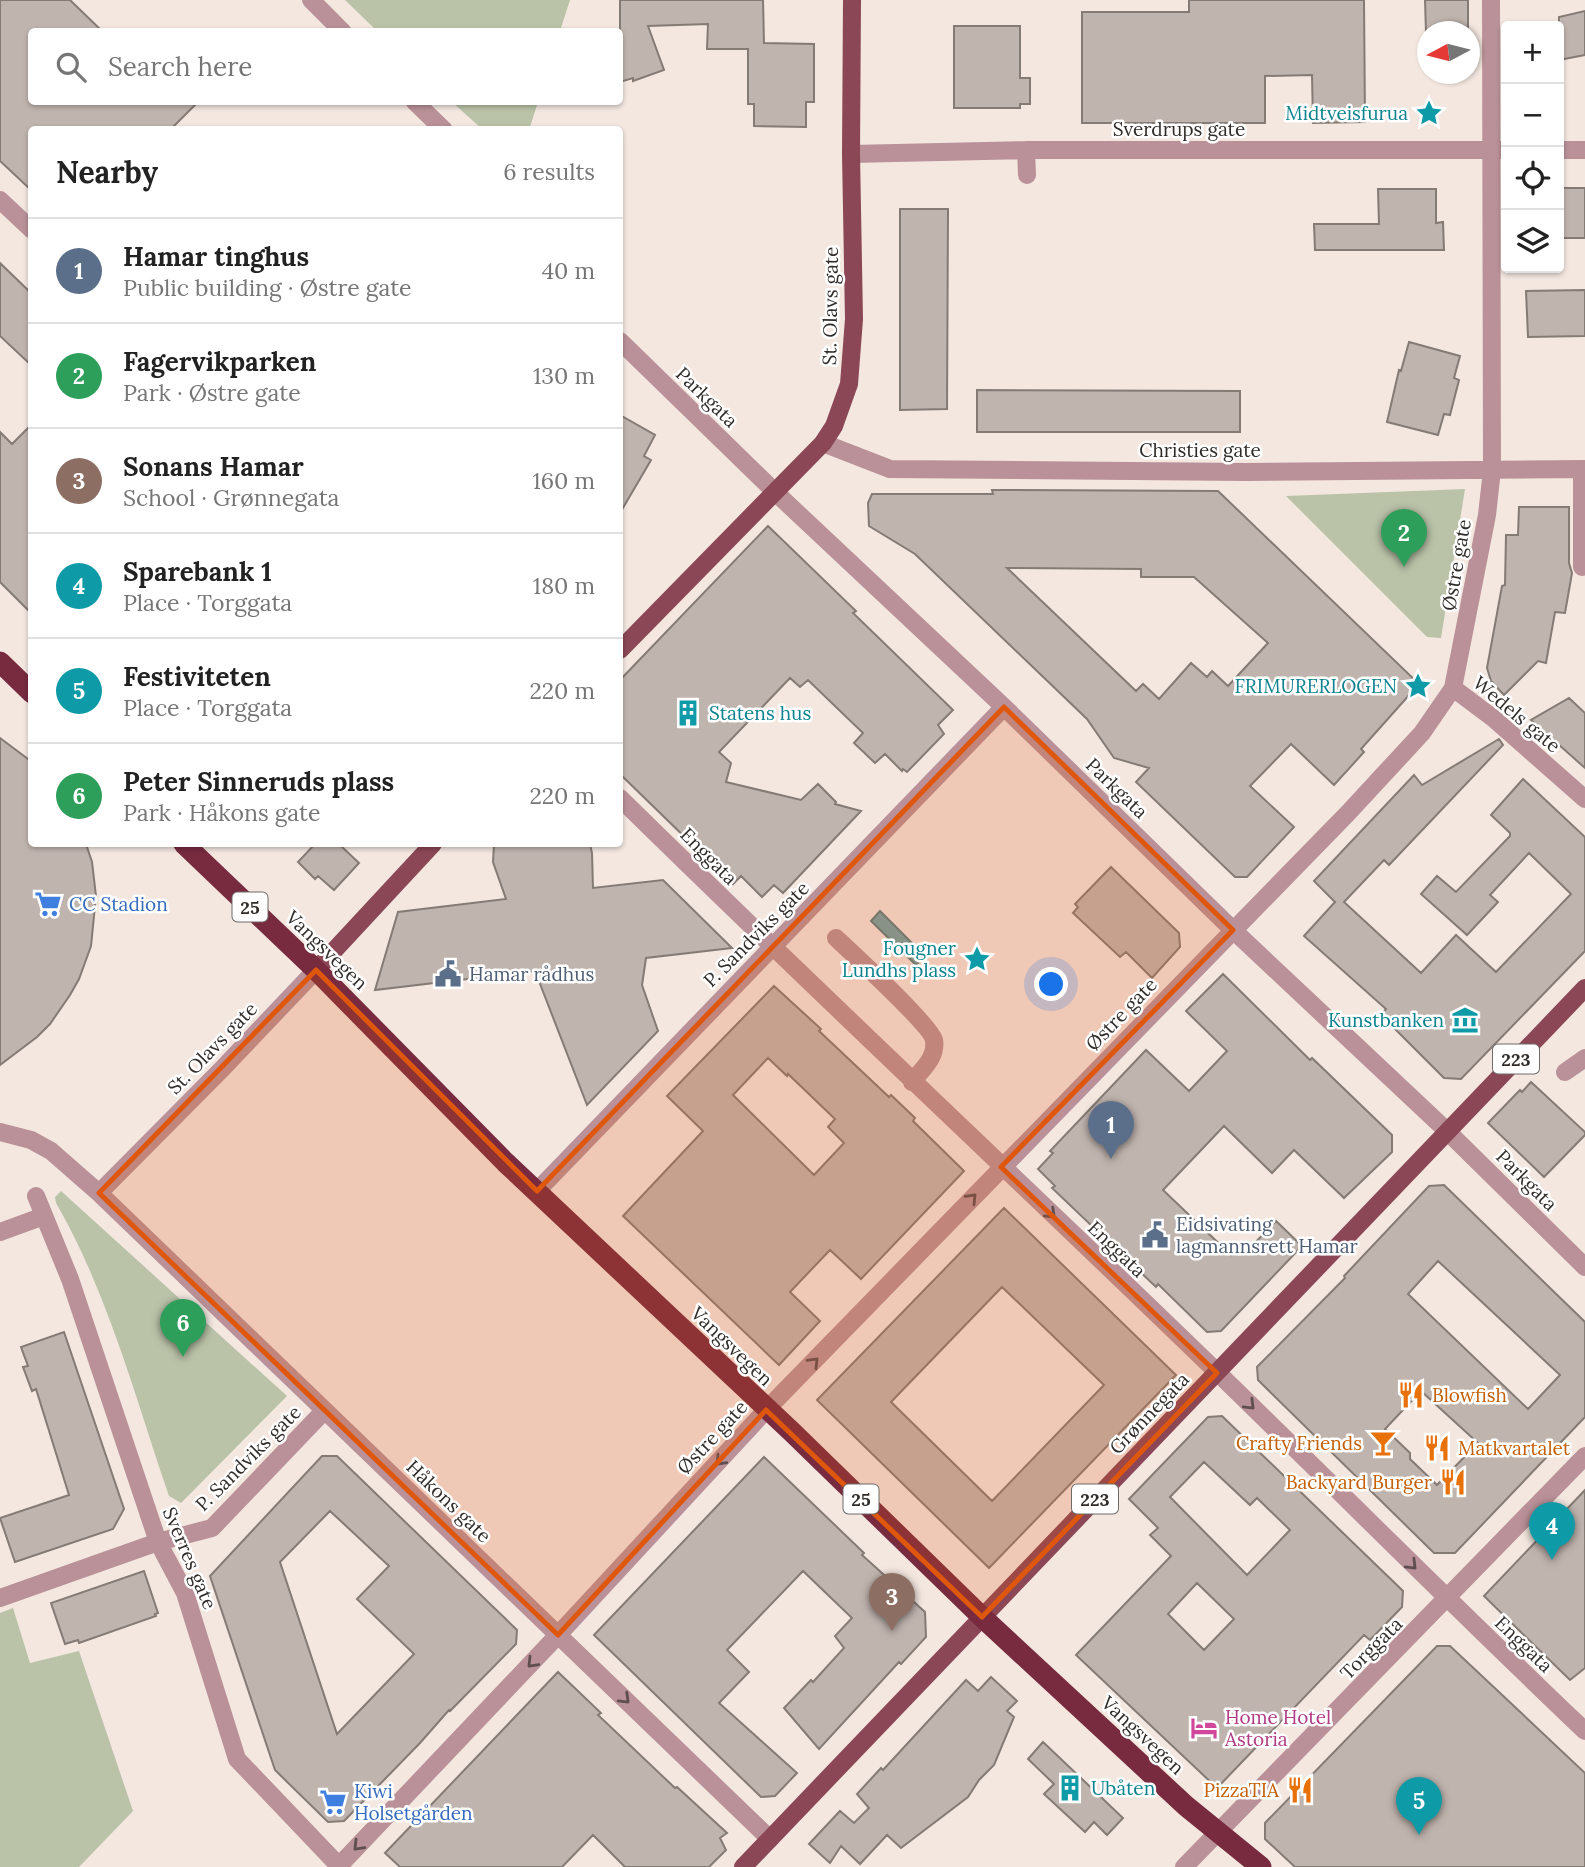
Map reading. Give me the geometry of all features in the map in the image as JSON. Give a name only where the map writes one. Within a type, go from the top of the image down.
[{"type":"highway","points":[[0,662],[28,689]]},
{"type":"highway","name":"Vangsvegen","points":[[187,847],[316,970],[537,1191],[791,1431],[982,1617],[1217,1833],[1261,1867]]},
{"type":"main road","name":"St. Olavs gate","points":[[623,647],[823,443],[834,426],[849,384],[855,319],[851,154],[852,0]]},
{"type":"main road","name":"St. Olavs gate","points":[[316,970],[430,847]]},
{"type":"main road","name":"Grønnegata","points":[[743,1867],[1585,988]]},
{"type":"street","points":[[311,0],[340,28]]},
{"type":"street","name":"Østre gate","points":[[339,1867],[766,1410],[1422,733],[1453,688],[1484,528],[1492,470],[1499,150],[1491,0]]},
{"type":"street","points":[[418,105],[440,126]]},
{"type":"street","points":[[1026,150],[1027,175]]},
{"type":"street","name":"Sverdrups gate","points":[[851,154],[1026,150],[1499,150]]},
{"type":"street","points":[[1564,150],[1585,150]]},
{"type":"street","points":[[0,200],[28,226]]},
{"type":"street","name":"Parkgata","points":[[623,344],[775,492],[1004,707],[1233,930],[1447,1131],[1585,1267]]},
{"type":"street","name":"Christies gate","points":[[823,443],[890,469],[1232,472],[1584,469],[1582,566]]},
{"type":"street","name":"Wedels gate","points":[[1453,688],[1493,718],[1585,799]]},
{"type":"street","name":"P. Sandviks gate","points":[[537,1191],[1004,707]]},
{"type":"street","name":"Enggata","points":[[623,800],[771,947],[1217,1373],[1447,1600],[1585,1731]]},
{"type":"street","points":[[836,938],[922,1022],[934,1039],[933,1057],[912,1082]]},
{"type":"street","name":"St. Olavs gate","points":[[99,1193],[316,970]]},
{"type":"street","points":[[1564,1072],[1585,1058]]},
{"type":"street","points":[[0,1132],[31,1140],[51,1151],[99,1193]]},
{"type":"street","name":"Håkons gate","points":[[99,1193],[770,1839]]},
{"type":"street","name":"Sverres gate","points":[[36,1196],[70,1279],[158,1542],[185,1592],[237,1759],[339,1867]]},
{"type":"street","points":[[0,1231],[44,1216]]},
{"type":"street","name":"P. Sandviks gate","points":[[0,1598],[158,1542],[212,1528],[324,1411]]},
{"type":"street","name":"Torggata","points":[[1184,1867],[1585,1456]]},
{"type":"highlighted area","points":[[1004,707],[1233,930],[1001,1167],[1217,1373],[982,1617],[766,1410],[558,1635],[99,1193],[316,970],[537,1191]]},
{"type":"green space","points":[[345,0],[570,0],[561,28],[374,28]]},
{"type":"green space","points":[[455,105],[537,105],[530,126],[479,126]]},
{"type":"green space","points":[[1465,489],[1441,638],[1427,637],[1286,496]]},
{"type":"green space","points":[[61,1191],[287,1396],[181,1503],[169,1496],[106,1309],[56,1203],[55,1197]]},
{"type":"green space","points":[[13,1608],[30,1663],[79,1651],[133,1811],[79,1867],[0,1867],[0,1613]]},
{"type":"water","points":[[880,911],[925,956],[916,965],[871,921]]},
{"type":"building","points":[[0,0],[70,0],[99,28],[28,28],[28,105],[195,105],[174,126],[28,126],[28,187],[0,161]]},
{"type":"building","points":[[620,0],[763,0],[764,43],[814,44],[814,102],[806,102],[806,127],[754,126],[754,104],[748,104],[748,49],[707,49],[708,24],[648,26],[664,70],[633,81],[633,78],[623,81],[623,28],[620,28]]},
{"type":"building","points":[[1189,0],[1364,0],[1365,122],[1313,123],[1312,75],[1265,76],[1265,123],[1082,123],[1082,12],[1189,12]]},
{"type":"building","points":[[1425,0],[1468,0],[1468,21],[1426,21]]},
{"type":"building","points":[[1585,11],[1585,55],[1564,59],[1564,21],[1559,21],[1559,17]]},
{"type":"building","points":[[954,26],[1020,26],[1020,78],[1030,78],[1030,104],[1020,104],[1020,108],[954,108]]},
{"type":"building","points":[[1564,188],[1585,188],[1585,238],[1564,238]]},
{"type":"building","points":[[1378,189],[1436,189],[1436,223],[1443,222],[1444,250],[1315,250],[1314,224],[1379,224]]},
{"type":"building","points":[[900,209],[948,209],[947,409],[900,410]]},
{"type":"building","points":[[0,263],[28,290],[28,362],[0,336]]},
{"type":"building","points":[[1585,290],[1585,336],[1528,337],[1526,291]]},
{"type":"building","points":[[1409,342],[1460,356],[1454,378],[1459,380],[1450,415],[1444,414],[1438,435],[1387,422],[1399,370],[1401,371]]},
{"type":"building","points":[[977,390],[1240,391],[1240,432],[977,432]]},
{"type":"building","points":[[623,417],[655,435],[644,456],[651,460],[623,508]]},
{"type":"building","points":[[28,428],[28,610],[0,582],[0,432],[12,444]]},
{"type":"building","points":[[992,490],[1218,491],[1419,684],[1361,749],[1364,752],[1334,785],[1291,744],[1250,786],[1294,827],[1247,877],[1235,877],[1136,782],[1149,768],[1114,758],[1087,719],[915,554],[869,526],[868,503],[872,494],[993,494]],"holes":[[[1007,568],[1141,569],[1141,577],[1194,577],[1268,643],[1228,686],[1212,671],[1207,677],[1191,663],[1159,699],[1143,684],[1136,691]]]},
{"type":"building","points":[[1519,507],[1569,507],[1569,563],[1572,573],[1565,613],[1555,612],[1546,663],[1538,661],[1504,695],[1491,681],[1487,668],[1502,586],[1505,585],[1506,535],[1518,535]]},
{"type":"building","name":"Statens hus","points":[[768,526],[953,710],[938,725],[944,734],[907,772],[903,769],[902,771],[885,754],[875,763],[854,743],[863,733],[808,680],[800,687],[790,678],[719,752],[731,763],[726,782],[801,800],[818,784],[835,804],[861,811],[783,893],[774,885],[762,897],[741,876],[733,884],[623,777],[623,677]]},
{"type":"building","points":[[1569,698],[1585,713],[1585,768],[1531,720]]},
{"type":"building","name":"CC Stadion","points":[[0,738],[28,759],[28,847],[87,847],[92,862],[96,896],[91,946],[70,995],[50,1024],[37,1037],[0,1065]]},
{"type":"building","points":[[1499,739],[1503,745],[1389,865],[1384,860],[1344,902],[1421,973],[1456,935],[1496,972],[1571,894],[1529,853],[1490,895],[1498,902],[1467,935],[1421,894],[1437,876],[1456,892],[1510,836],[1491,815],[1523,779],[1585,837],[1585,951],[1461,1079],[1444,1078],[1381,1015],[1386,1009],[1304,936],[1335,902],[1314,881],[1414,775],[1422,785]]},
{"type":"building","points":[[312,847],[342,847],[359,863],[334,890],[318,876],[315,879],[298,862]]},
{"type":"building","name":"Hamar rådhus","points":[[494,847],[591,847],[593,888],[663,880],[732,948],[646,958],[642,985],[658,1031],[587,1105],[535,971],[375,990],[398,912],[506,899],[493,862]]},
{"type":"building","points":[[1111,867],[1179,933],[1180,947],[1152,978],[1126,952],[1120,957],[1073,913],[1078,907],[1075,904]]},
{"type":"building","points":[[1223,974],[1310,1060],[1312,1058],[1392,1135],[1392,1152],[1344,1198],[1294,1150],[1272,1173],[1224,1126],[1163,1190],[1231,1255],[1239,1247],[1245,1253],[1276,1221],[1302,1246],[1221,1331],[1207,1332],[1052,1188],[1055,1186],[1038,1169],[1053,1153],[1050,1151],[1146,1050],[1189,1091],[1227,1051],[1186,1011]]},
{"type":"building","points":[[774,986],[889,1097],[891,1095],[915,1118],[913,1121],[964,1171],[861,1279],[830,1250],[790,1292],[820,1321],[779,1365],[623,1216],[703,1131],[667,1096]],"holes":[[[768,1058],[787,1076],[788,1074],[835,1119],[828,1127],[844,1143],[814,1175],[733,1095]]]},
{"type":"building","points":[[1531,1082],[1585,1132],[1544,1177],[1488,1123]]},
{"type":"building","points":[[1444,1185],[1585,1322],[1585,1417],[1455,1553],[1434,1553],[1258,1380],[1257,1367],[1345,1278],[1429,1186]],"holes":[[[1438,1261],[1560,1375],[1528,1409],[1408,1294]],[[1421,1391],[1478,1443],[1437,1485],[1385,1429]]]},
{"type":"building","points":[[1004,1208],[1176,1375],[989,1568],[817,1400]],"holes":[[[1002,1287],[1104,1385],[992,1501],[891,1402]]]},
{"type":"building","points":[[64,1332],[124,1509],[113,1529],[15,1562],[0,1518],[69,1495],[36,1389],[32,1391],[23,1367],[28,1366],[21,1347]]},
{"type":"building","points":[[1222,1416],[1403,1591],[1402,1607],[1370,1640],[1364,1635],[1217,1788],[1076,1655],[1171,1556],[1150,1535],[1158,1528],[1129,1499],[1208,1417]],"holes":[[[1204,1462],[1250,1505],[1257,1498],[1290,1530],[1247,1575],[1170,1497]],[[1197,1583],[1234,1619],[1204,1650],[1168,1614]]]},
{"type":"building","points":[[322,1456],[337,1456],[517,1630],[516,1644],[344,1821],[328,1822],[275,1770],[210,1576]],"holes":[[[330,1511],[389,1566],[357,1599],[414,1654],[337,1734],[280,1562]]]},
{"type":"building","points":[[764,1457],[864,1553],[862,1555],[925,1612],[926,1637],[901,1664],[899,1662],[819,1749],[784,1708],[811,1680],[813,1682],[844,1648],[835,1636],[852,1618],[803,1571],[727,1650],[749,1672],[719,1703],[797,1773],[775,1796],[761,1797],[594,1635]]},
{"type":"building","points":[[1585,1490],[1585,1668],[1570,1680],[1484,1596]]},
{"type":"building","points":[[144,1571],[158,1613],[156,1616],[79,1643],[78,1640],[65,1644],[51,1603]]},
{"type":"building","points":[[1437,1646],[1450,1646],[1585,1773],[1585,1867],[1295,1867],[1265,1839],[1265,1823]]},
{"type":"building","points":[[558,1672],[601,1713],[598,1715],[727,1833],[720,1838],[726,1850],[709,1867],[625,1867],[593,1835],[562,1867],[400,1867],[385,1853]]},
{"type":"building","points":[[991,1677],[1017,1701],[1007,1711],[1014,1717],[994,1765],[979,1780],[968,1797],[901,1848],[887,1835],[860,1864],[841,1846],[830,1863],[809,1844],[840,1811],[854,1823],[869,1808],[857,1794],[881,1768],[883,1770],[966,1680],[978,1691]]},
{"type":"building","name":"Ubåten","points":[[1043,1742],[1123,1818],[1107,1835],[1094,1822],[1085,1832],[1044,1794],[1054,1784],[1028,1759]]},
{"type":"place","name":"Midtveisfurua","points":[[1429,113]]},
{"type":"place","name":"Fagervikparken","points":[[1404,567]]},
{"type":"place","name":"FRIMURERLOGEN","points":[[1418,686]]},
{"type":"place","name":"Statens hus","points":[[688,713]]},
{"type":"place","name":"CC Stadion","points":[[48,904]]},
{"type":"place","name":"Fougner Lundhs plass","points":[[977,959]]},
{"type":"place","name":"Hamar rådhus","points":[[448,974]]},
{"type":"place","name":"Kunstbanken","points":[[1465,1020]]},
{"type":"place","name":"Hamar tinghus","points":[[1111,1159]]},
{"type":"place","name":"Eidsivating lagmannsrett Hamar","points":[[1155,1235]]},
{"type":"place","name":"Peter Sinneruds plass","points":[[183,1357]]},
{"type":"place","name":"Blowfish","points":[[1411,1395]]},
{"type":"place","name":"Crafty Friends","points":[[1383,1443]]},
{"type":"place","name":"Matkvartalet","points":[[1437,1448]]},
{"type":"place","name":"Backyard Burger","points":[[1453,1482]]},
{"type":"place","name":"Sparebank 1","points":[[1552,1560]]},
{"type":"place","name":"Sonans Hamar","points":[[892,1631]]},
{"type":"place","name":"Home Hotel Astoria","points":[[1204,1728]]},
{"type":"place","name":"Ubåten","points":[[1070,1788]]},
{"type":"place","name":"PizzaTIA","points":[[1300,1790]]},
{"type":"place","name":"Kiwi Holsetgården","points":[[333,1802]]},
{"type":"place","name":"Festiviteten","points":[[1419,1835]]}]
